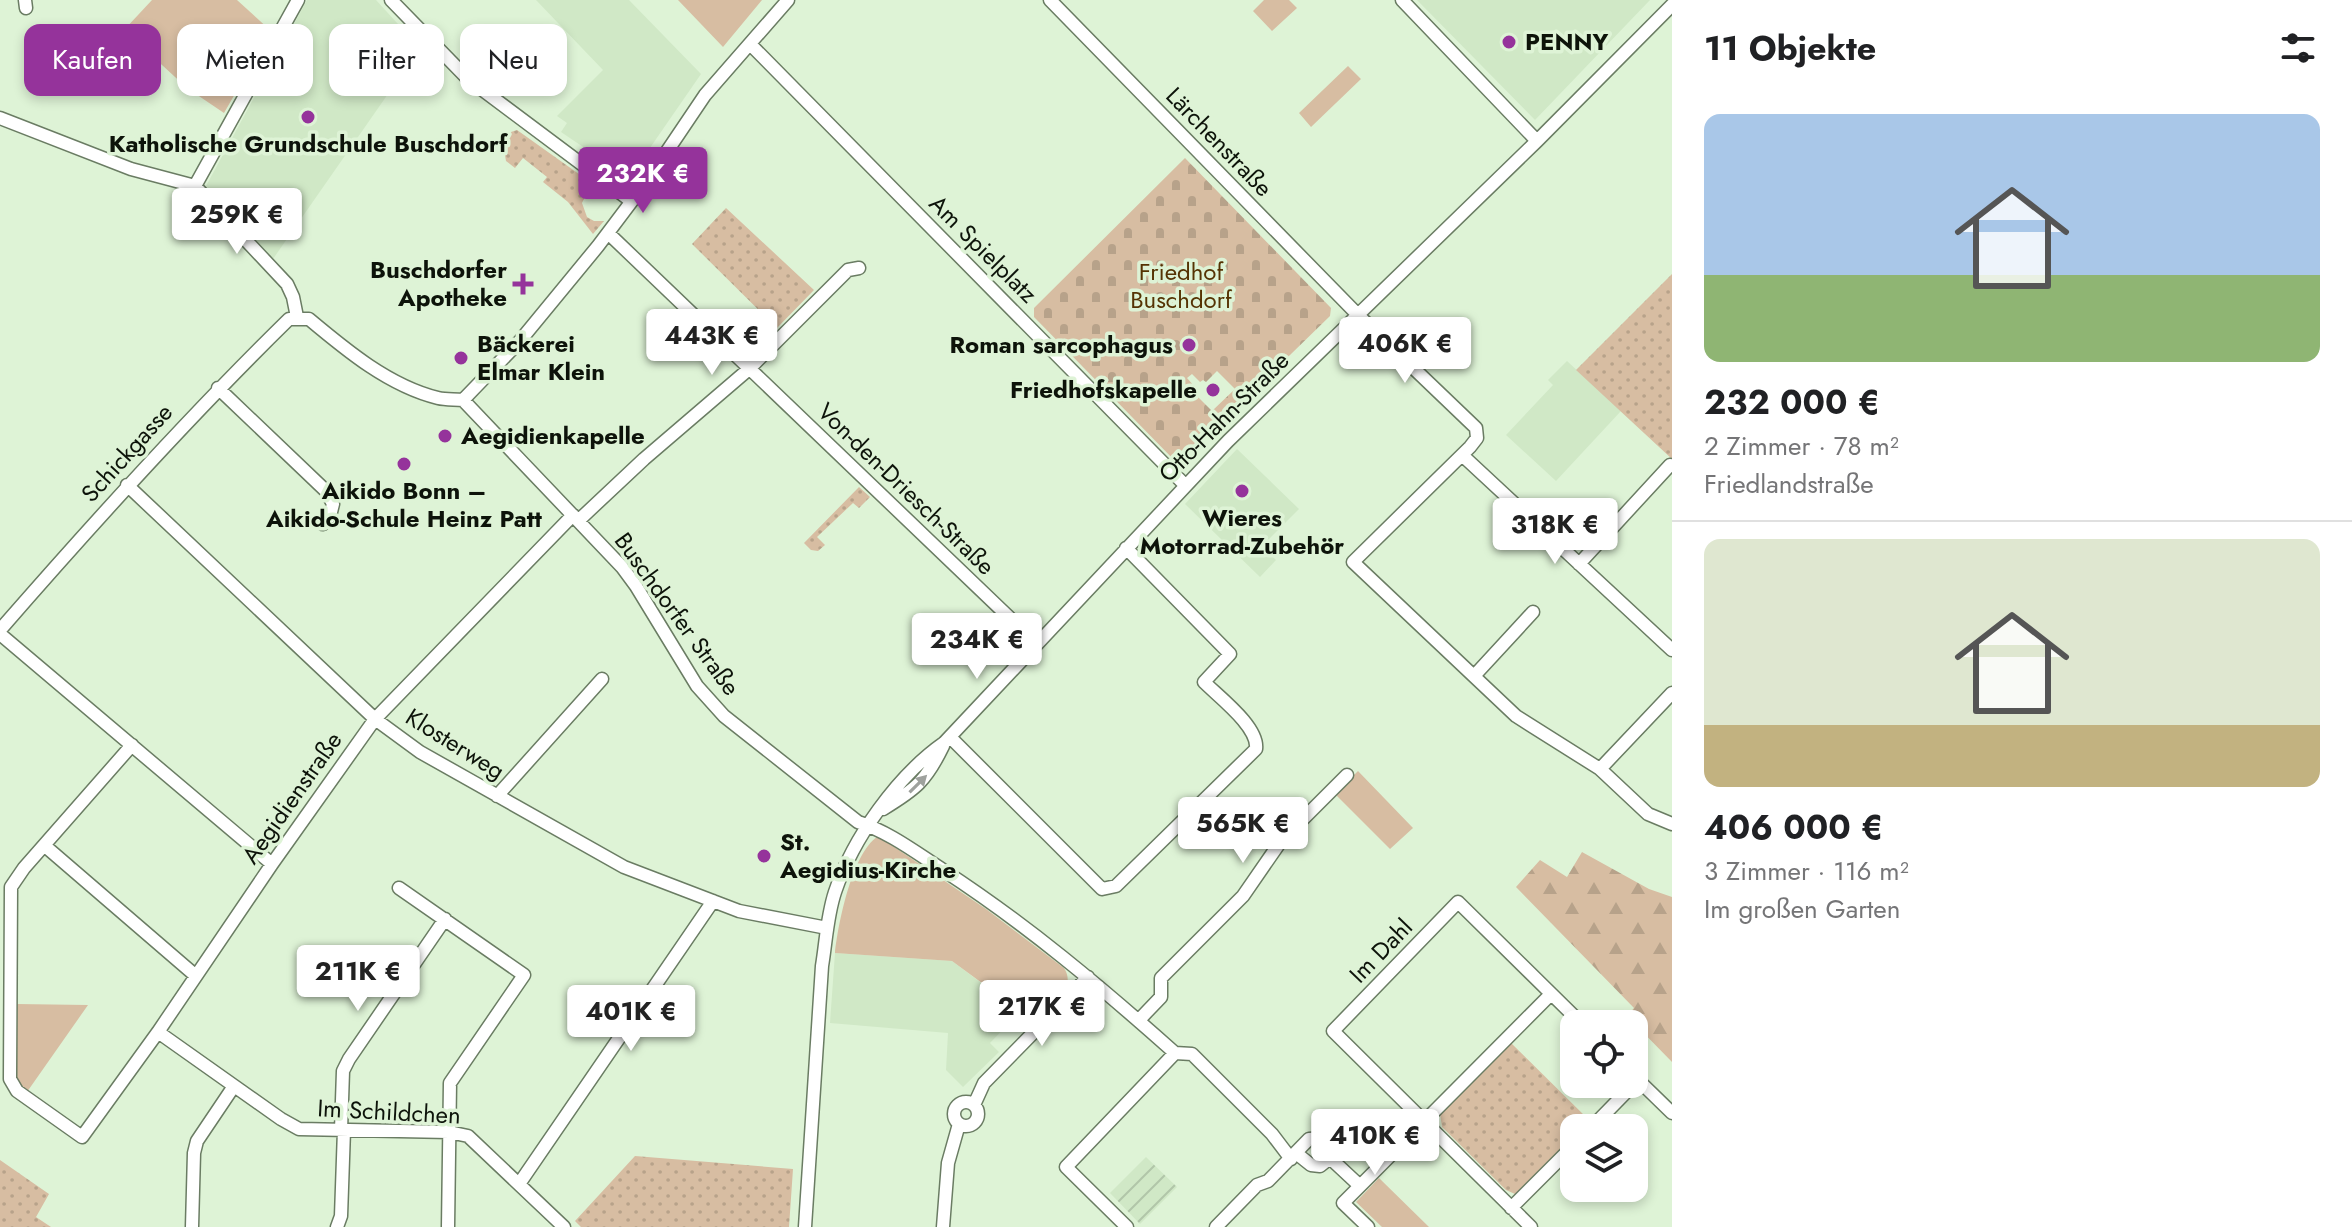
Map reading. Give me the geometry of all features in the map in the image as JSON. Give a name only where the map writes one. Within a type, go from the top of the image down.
[{"type":"street","points":[[195,186],[298,0]]},
{"type":"street","points":[[391,0],[468,79],[631,201]]},
{"type":"street","points":[[0,118],[131,169],[195,186],[287,284],[297,317],[309,319],[342,347],[394,379],[440,399],[463,400],[519,342],[608,233],[652,174],[696,106],[788,0]]},
{"type":"street","name":"Lärchenstraße","points":[[1050,0],[1358,315],[1476,428],[1477,438],[1462,455]]},
{"type":"street","points":[[1402,0],[1537,141]]},
{"type":"street","name":"Otto-Hahn-Straße","points":[[805,1227],[827,928],[843,869],[869,825],[931,752],[947,740],[1185,485],[1672,5]]},
{"type":"street","name":"Otto-Hahn-Straße","points":[[1647,30],[1672,15]]},
{"type":"street","name":"Am Spielplatz","points":[[750,44],[1185,485]]},
{"type":"street","name":"Von-den-Driesch-Straße","points":[[608,233],[1037,644]]},
{"type":"street","name":"Aegidienstraße","points":[[45,846],[11,887],[10,1079],[17,1091],[82,1137],[375,719],[576,518],[749,369],[848,270],[859,268]]},
{"type":"street","name":"Schickgasse","points":[[0,632],[127,485],[218,388],[289,319],[297,317]]},
{"type":"street","points":[[218,388],[326,491],[333,504],[330,516],[323,524]]},
{"type":"street","name":"Buschdorfer Straße","points":[[463,400],[636,586],[697,686],[724,716],[858,822],[884,831],[1010,916],[1088,977],[1175,1053],[1192,1054],[1293,1156]]},
{"type":"street","points":[[1672,650],[1462,455],[1353,562],[1516,716],[1600,769],[1648,814],[1672,824]]},
{"type":"street","points":[[1579,564],[1670,465]]},
{"type":"street","name":"Klosterweg","points":[[127,485],[375,719],[420,752],[617,863],[762,917],[827,928]]},
{"type":"street","points":[[947,740],[1102,889],[1116,886],[1256,749],[1257,742],[1251,729],[1204,682],[1230,654],[1126,548]]},
{"type":"street","points":[[1474,676],[1533,612]]},
{"type":"street","points":[[0,632],[272,864]]},
{"type":"street","points":[[497,796],[602,679]]},
{"type":"street","points":[[1600,769],[1672,693]]},
{"type":"street","points":[[132,745],[45,846],[196,976]]},
{"type":"street","points":[[1139,1020],[1161,997],[1161,978],[1243,896],[1281,841],[1347,775]]},
{"type":"street","points":[[399,888],[524,975],[450,1083],[448,1227]]},
{"type":"street","points":[[519,1184],[713,901]]},
{"type":"street","name":"Im Dahl","points":[[1531,1227],[1333,1031],[1458,902],[1568,1010]]},
{"type":"street","points":[[337,1227],[341,1216],[343,1071],[445,919]]},
{"type":"street","points":[[943,1227],[948,1163],[959,1124],[954,1115],[958,1105],[966,1102],[974,1105],[984,1083],[1088,977]]},
{"type":"street","points":[[1368,1227],[1343,1203],[1551,994]]},
{"type":"street","name":"Im Schildchen","points":[[158,1032],[292,1126],[307,1130],[449,1132],[468,1136],[564,1227]]},
{"type":"street","points":[[1127,1227],[1066,1167],[1175,1053]]},
{"type":"street","points":[[192,1227],[197,1141],[234,1086]]},
{"type":"street","points":[[1648,1090],[1672,1113]]},
{"type":"street","points":[[1604,1114],[1618,1098]]},
{"type":"street","points":[[1216,1227],[1309,1139],[1318,1137],[1330,1144],[1330,1158],[1324,1165],[1315,1167],[1293,1156]]},
{"type":"street","points":[[1330,1158],[1360,1186]]},
{"type":"street","points":[[1511,1208],[1560,1159]]},
{"type":"shaded area","name":"Katholische Grundschule Buschdorf","points":[[307,0],[376,0],[398,24],[329,24],[329,96],[387,96],[273,259],[206,186],[255,96],[313,96],[313,24],[294,24]]},
{"type":"shaded area","points":[[536,0],[629,0],[701,74],[634,171],[623,174],[561,132],[567,123],[557,116],[603,70],[567,32],[567,24],[559,24]]},
{"type":"shaded area","points":[[1417,0],[1650,0],[1535,120]]},
{"type":"shaded area","points":[[1567,361],[1621,411],[1556,481],[1506,435],[1553,385],[1548,380]]},
{"type":"shaded area","points":[[1237,449],[1299,509],[1262,546],[1276,560],[1260,577],[1185,504]]},
{"type":"shaded area","points":[[835,953],[952,961],[1020,1012],[990,1043],[999,1052],[963,1087],[946,1070],[948,1033],[830,1023]]},
{"type":"shaded area","points":[[1146,1157],[1177,1187],[1140,1224],[1110,1193]]},
{"type":"green space","points":[[152,0],[237,0],[263,24],[177,24],[177,79],[161,64],[161,24],[130,24]]},
{"type":"green space","points":[[678,0],[762,0],[723,47]]},
{"type":"green space","points":[[1264,0],[1289,0],[1297,8],[1272,31],[1253,11]]},
{"type":"green space","points":[[1348,66],[1361,79],[1311,127],[1299,113]]},
{"type":"green space","points":[[199,96],[234,96],[224,113]]},
{"type":"green space","points":[[517,130],[600,189],[589,193],[582,203],[587,217],[604,221],[593,234],[568,202],[543,182],[547,177],[523,158],[515,168],[506,161],[503,144],[511,132]]},
{"type":"green space","name":"Friedhof Buschdorf","points":[[1185,158],[1331,308],[1330,316],[1178,464],[1034,317],[1034,308]],"holes":[[[1217,371],[1235,389],[1212,411],[1192,391],[1195,387],[1187,378],[1192,374],[1200,382],[1206,382]]]},
{"type":"green space","points":[[726,208],[814,290],[777,328],[692,244]]},
{"type":"green space","points":[[1672,274],[1672,459],[1576,370]]},
{"type":"green space","points":[[859,487],[870,497],[859,508],[853,503],[817,537],[825,545],[818,551],[811,550],[804,543]]},
{"type":"green space","points":[[1358,771],[1413,828],[1390,849],[1335,794]]},
{"type":"green space","points":[[877,837],[986,909],[1064,968],[1067,983],[1060,998],[1035,1022],[952,961],[835,953],[843,908],[854,874],[860,858]]},
{"type":"green space","points":[[1582,852],[1649,889],[1672,897],[1672,1062],[1648,1037],[1648,1010],[1632,1010],[1634,1008],[1516,887],[1540,860],[1567,877]]},
{"type":"green space","points":[[16,1004],[88,1005],[27,1092],[16,1077]]},
{"type":"green space","points":[[1510,1042],[1560,1091],[1560,1098],[1567,1098],[1583,1114],[1560,1114],[1560,1152],[1524,1189],[1515,1194],[1506,1190],[1442,1127],[1440,1114]]},
{"type":"green space","points":[[635,1156],[793,1169],[789,1227],[581,1227],[575,1221]]},
{"type":"green space","points":[[0,1160],[49,1194],[36,1217],[51,1227],[0,1227]]},
{"type":"green space","points":[[1379,1178],[1429,1227],[1382,1227],[1356,1202]]},
{"type":"place","name":"PENNY","points":[[1509,42]]},
{"type":"place","name":"Katholische Grundschule Buschdorf","points":[[308,117]]},
{"type":"place","name":"Buschdorfer Apotheke","points":[[523,284]]},
{"type":"place","name":"Roman sarcophagus","points":[[1189,345]]},
{"type":"place","name":"Bäckerei Elmar Klein","points":[[461,358]]},
{"type":"place","name":"Friedhofskapelle","points":[[1213,390]]},
{"type":"place","name":"Aegidienkapelle","points":[[445,436]]},
{"type":"place","name":"Aikido Bonn – Aikido-Schule Heinz Patt","points":[[404,464]]},
{"type":"place","name":"Wieres Motorrad-Zubehör","points":[[1242,491]]},
{"type":"place","name":"St. Aegidius-Kirche","points":[[764,856]]}]
